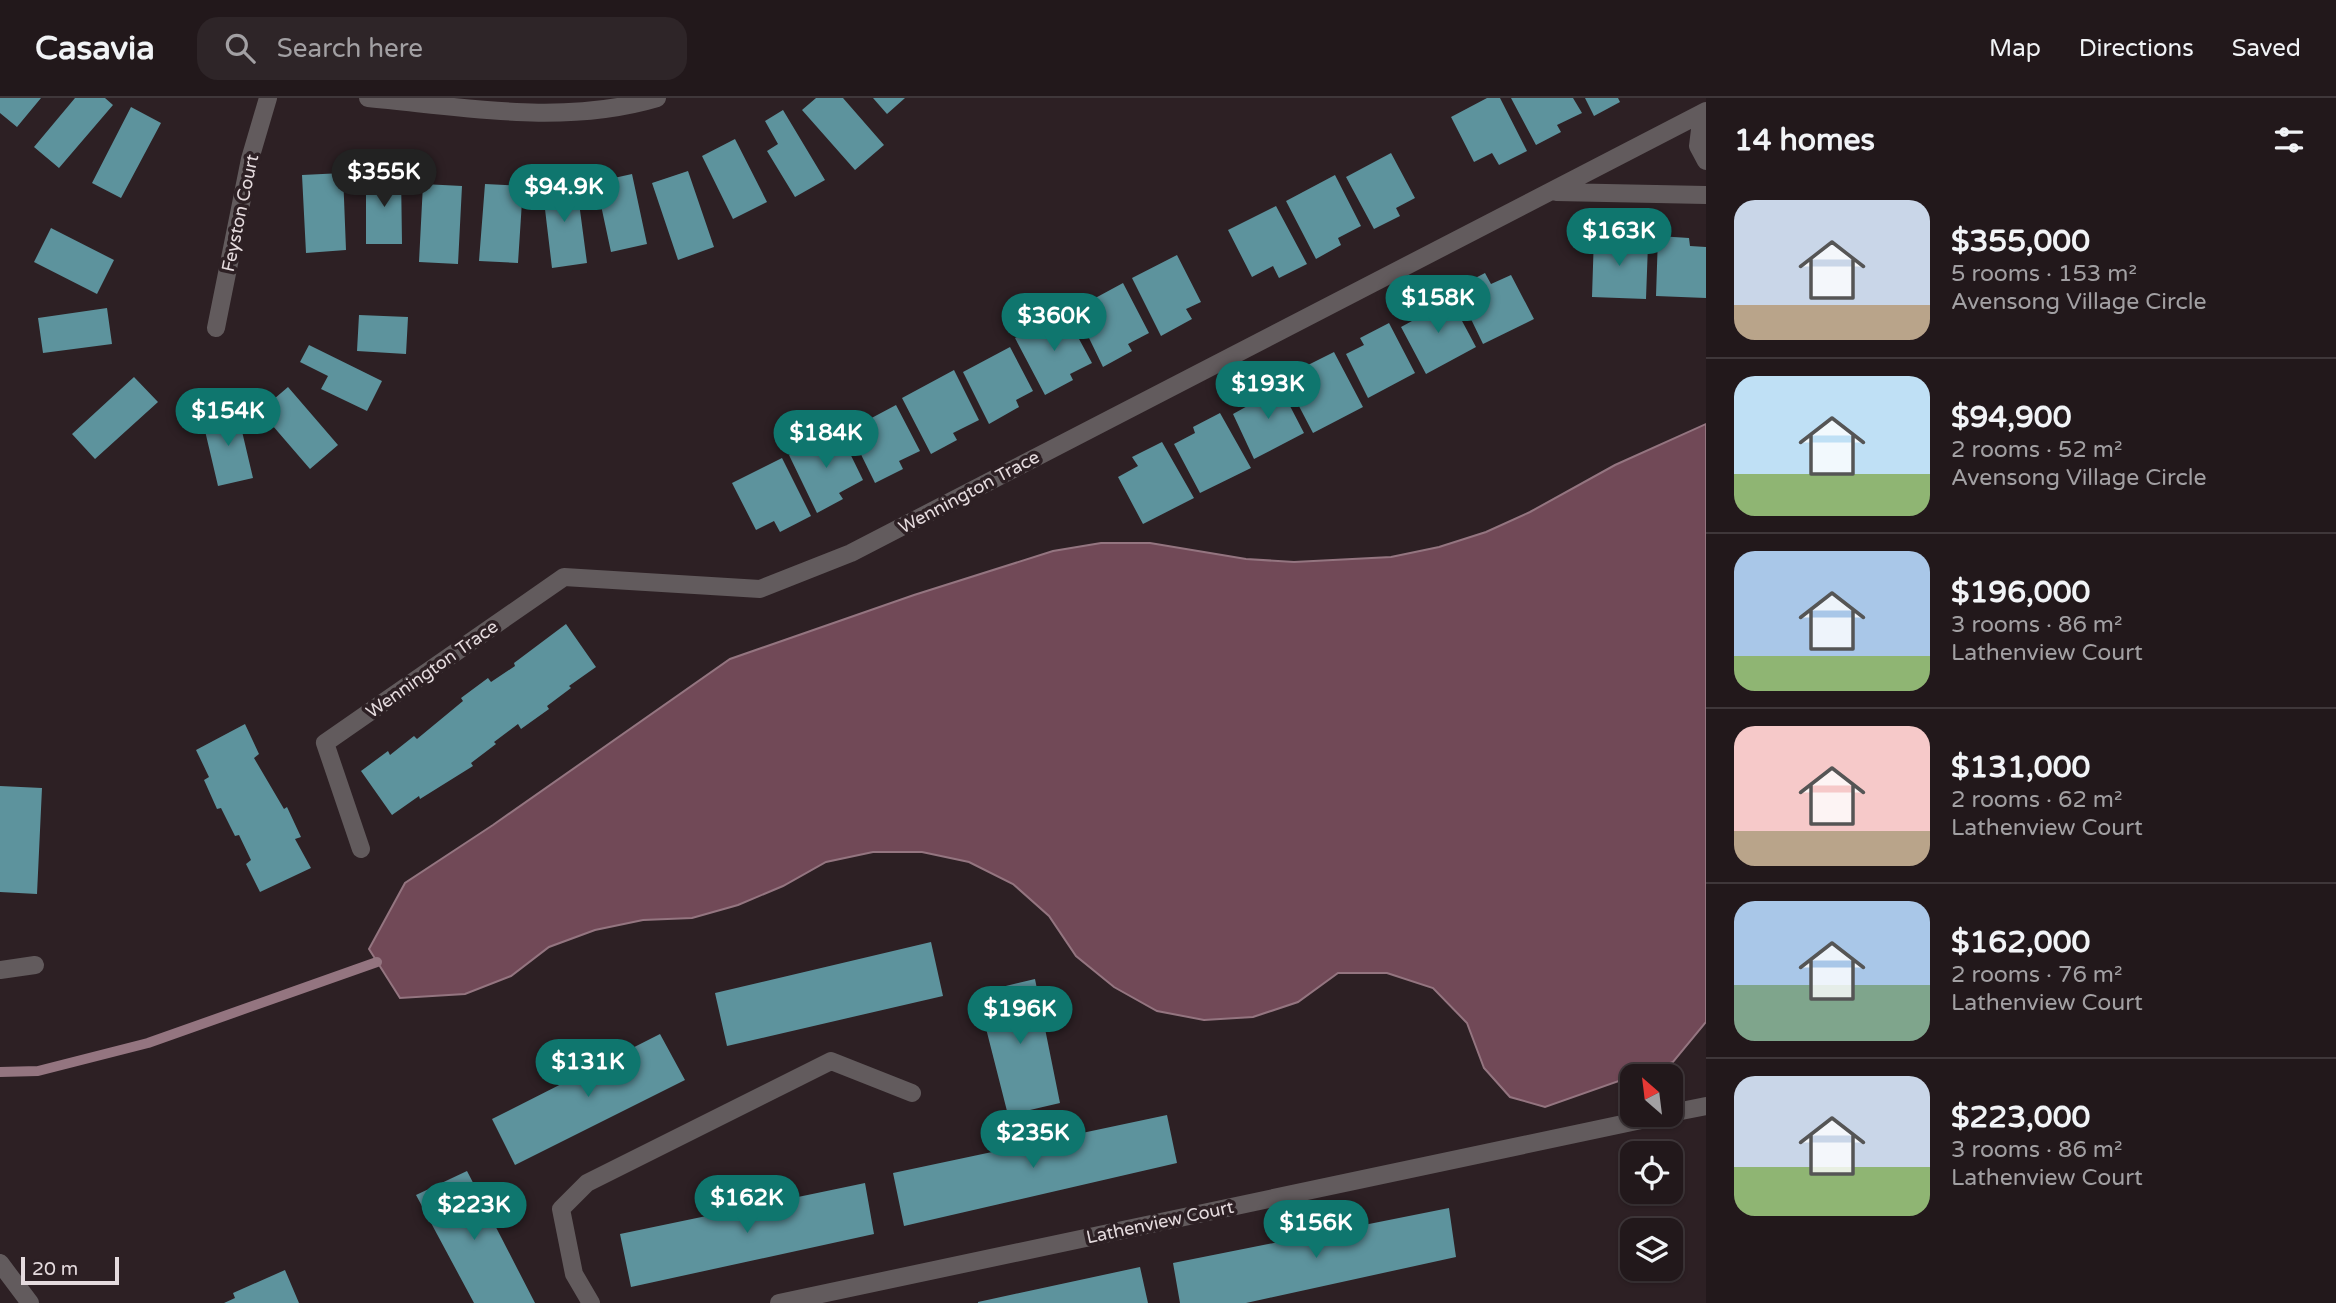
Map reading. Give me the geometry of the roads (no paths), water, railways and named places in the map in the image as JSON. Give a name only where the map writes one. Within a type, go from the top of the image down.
[{"type":"street","name":"Feyston Court","points":[[216,328],[250,159],[268,98]]},
{"type":"street","points":[[368,98],[558,115],[631,106],[657,98]]},
{"type":"street","points":[[1704,112],[1698,146],[1706,161]]},
{"type":"street","name":"Wennington Trace","points":[[361,849],[325,744],[564,577],[760,589],[851,553],[1346,295],[1555,192],[1704,112]]},
{"type":"street","points":[[1555,192],[1706,195]]},
{"type":"street","points":[[0,970],[35,965]]},
{"type":"street","points":[[591,1303],[573,1274],[561,1209],[587,1183],[831,1061],[912,1093]]},
{"type":"street","points":[[1684,1110],[1706,1106]]},
{"type":"street","name":"Lathenview Court","points":[[779,1303],[1620,1125]]},
{"type":"street","points":[[0,1263],[30,1303]]},
{"type":"waterway","points":[[0,1072],[38,1071],[148,1043],[377,962]]}]
